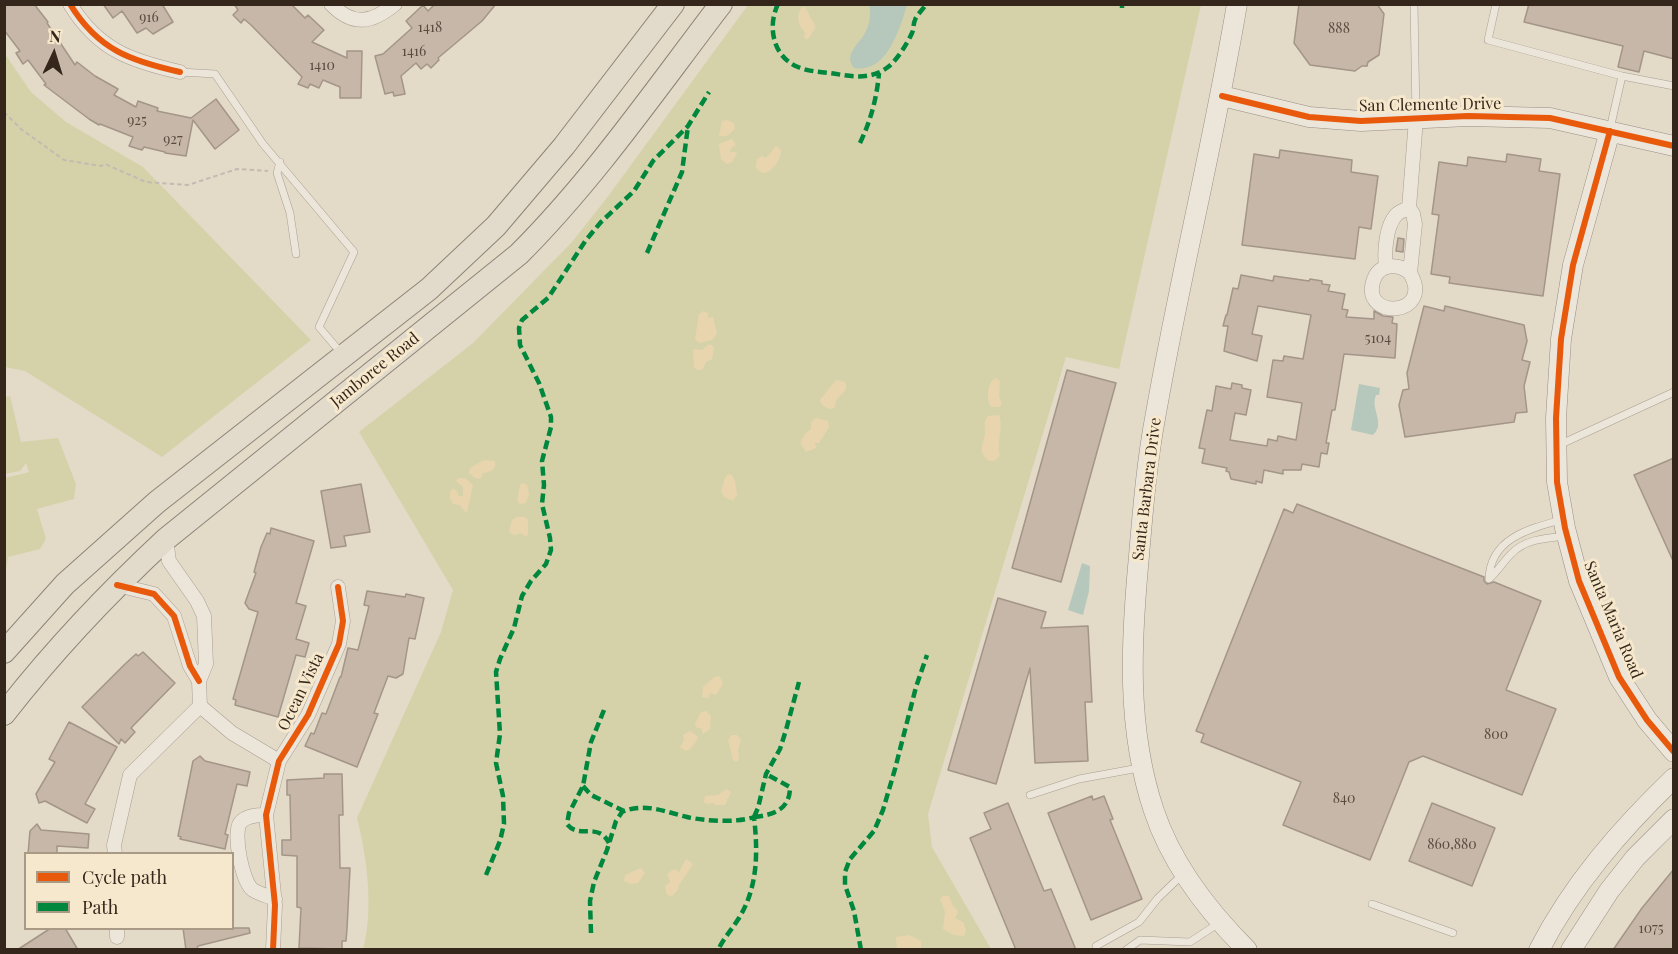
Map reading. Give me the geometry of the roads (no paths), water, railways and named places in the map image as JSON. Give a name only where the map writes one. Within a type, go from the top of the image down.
[{"type":"main road","name":"Jamboree Road","points":[[4,652],[65,584],[157,502],[429,289],[496,226],[564,146],[673,4]]},
{"type":"main road","name":"Jamboree Road","points":[[4,714],[117,585],[166,539],[519,254],[576,193],[721,4]]},
{"type":"main road","name":"Santa Barbara Drive","points":[[1237,4],[1222,96],[1156,414],[1143,508],[1131,657],[1134,715],[1142,767],[1154,812],[1183,874],[1220,923],[1247,950]]},
{"type":"main road","name":"San Clemente Drive","points":[[1222,96],[1309,117],[1361,121],[1468,116],[1550,118],[1674,146]]},
{"type":"main road","name":"Santa Maria Road","points":[[1610,131],[1573,265],[1561,339],[1556,418],[1557,482],[1565,528],[1579,581],[1619,677],[1647,720],[1674,752]]},
{"type":"main road","points":[[1539,950],[1550,928],[1590,869],[1632,819],[1674,777]]},
{"type":"main road","points":[[1571,950],[1609,891],[1635,858],[1674,819]]},
{"type":"street","points":[[70,4],[78,18],[97,39],[124,56],[180,72]]},
{"type":"street","points":[[331,4],[338,12],[353,20],[367,21],[395,4]]},
{"type":"street","points":[[1410,273],[1415,224],[1409,208],[1416,119]]},
{"type":"street","points":[[1386,267],[1386,250],[1395,216],[1409,208]]},
{"type":"street","points":[[1395,266],[1410,273],[1415,280],[1416,289],[1408,304],[1392,309],[1377,302],[1372,294],[1372,286],[1374,277],[1379,271],[1395,266]]},
{"type":"street","points":[[115,852],[114,845],[130,775],[200,706],[199,681],[206,664],[204,616],[197,601],[169,561],[166,539]]},
{"type":"street","points":[[117,585],[154,594],[174,616],[190,666],[199,681]]},
{"type":"street","name":"Ocean Vista","points":[[273,950],[275,899],[266,814],[279,761],[308,716],[339,644],[343,621],[338,587]]},
{"type":"street","points":[[174,616],[197,601]]},
{"type":"street","points":[[200,706],[232,732],[279,761]]},
{"type":"street","points":[[266,814],[244,819],[237,833],[243,876],[253,890],[275,899]]},
{"type":"lane","points":[[1414,4],[1416,119]]},
{"type":"lane","points":[[1497,4],[1488,40],[1622,76],[1674,86]]},
{"type":"lane","points":[[180,72],[215,74],[261,141],[354,252],[319,327],[344,356]]},
{"type":"lane","points":[[1610,131],[1622,76]]},
{"type":"lane","points":[[280,162],[277,173],[290,213],[296,254]]},
{"type":"lane","points":[[1556,447],[1674,392]]},
{"type":"lane","points":[[1565,528],[1512,552],[1499,571],[1489,579],[1489,566],[1501,546],[1518,534],[1565,528]]},
{"type":"lane","points":[[1030,795],[1079,779],[1142,767]]},
{"type":"lane","points":[[1096,950],[1096,946],[1139,922],[1158,898],[1183,874]]},
{"type":"lane","points":[[1372,904],[1453,933]]},
{"type":"lane","points":[[1126,950],[1140,940],[1190,942],[1220,923]]}]
